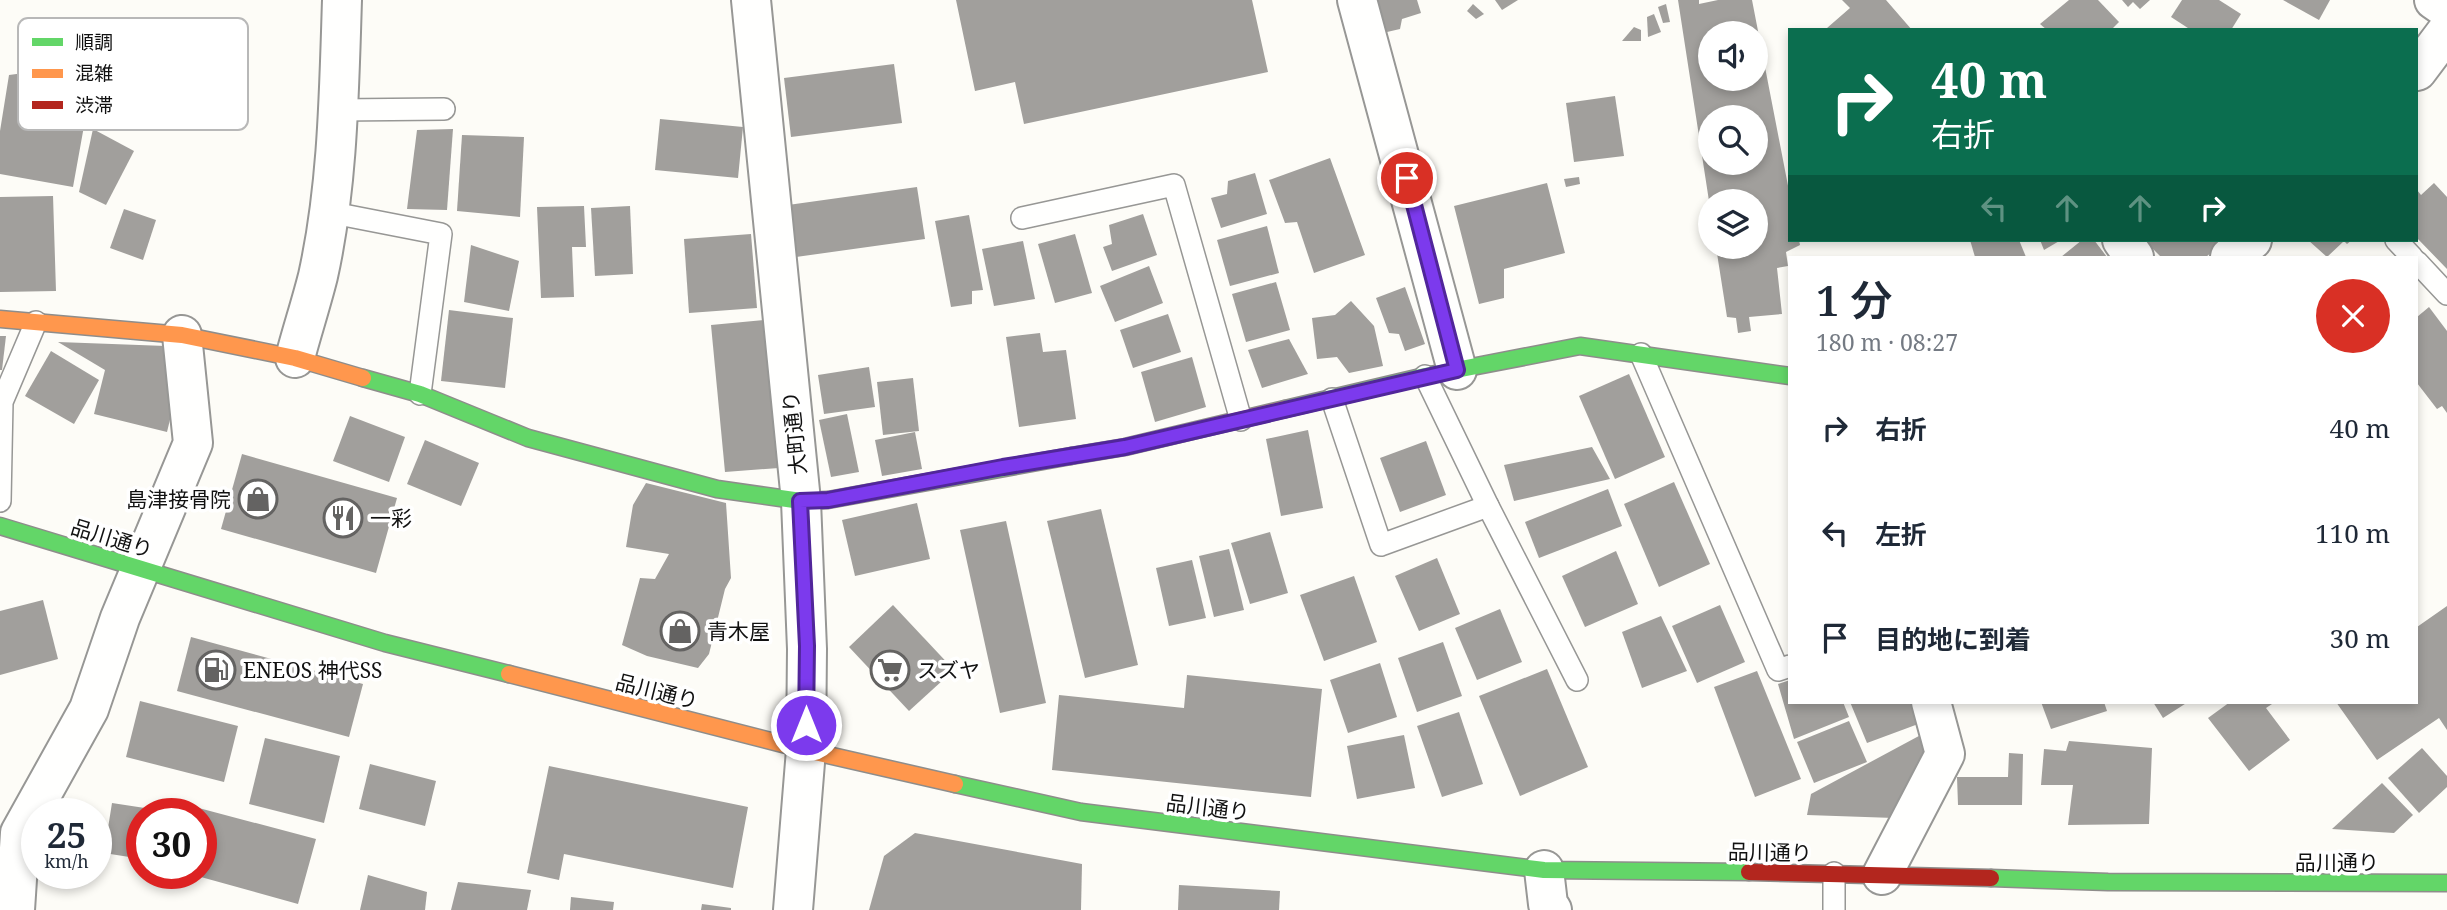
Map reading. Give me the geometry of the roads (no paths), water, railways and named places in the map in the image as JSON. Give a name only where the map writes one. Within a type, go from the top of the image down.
[{"type":"street","points":[[295,358],[318,276],[328,212],[338,110],[342,0]]},
{"type":"street","name":"大町通り","points":[[751,0],[800,501],[807,646],[806,750],[793,910]]},
{"type":"street","points":[[1357,0],[1441,373]]},
{"type":"street","points":[[2434,0],[2447,9]]},
{"type":"street","points":[[2418,70],[2447,31]]},
{"type":"street","points":[[2231,256],[2249,242]]},
{"type":"street","points":[[0,318],[181,335],[295,358],[420,394],[528,438],[717,489],[800,501],[828,500],[1125,447],[1441,373],[1580,346],[1788,376]]},
{"type":"street","points":[[15,910],[10,839],[89,709],[120,618],[193,443],[181,335]]},
{"type":"street","name":"品川通り","points":[[0,526],[385,643],[806,750],[1081,812],[1545,898],[1834,873],[2108,882],[2447,883]]},
{"type":"street","points":[[1882,875],[1945,754],[1932,704]]},
{"type":"lane","points":[[338,110],[444,109]]},
{"type":"lane","points":[[1022,218],[1174,185],[1241,420]]},
{"type":"lane","points":[[328,212],[441,234],[420,394]]},
{"type":"lane","points":[[2398,242],[2411,256]]},
{"type":"lane","points":[[2418,263],[2447,294]]},
{"type":"lane","points":[[0,501],[2,402],[36,322]]},
{"type":"lane","points":[[1642,354],[1778,670],[1788,667]]},
{"type":"lane","points":[[1441,373],[1488,506],[1577,680]]},
{"type":"lane","points":[[1332,399],[1381,545],[1488,506]]},
{"type":"lane","points":[[1834,873],[1834,910]]},
{"type":"place","name":"島津接骨院","points":[[258,499]]},
{"type":"place","name":"一彩","points":[[343,518]]},
{"type":"place","name":"青木屋","points":[[680,631]]},
{"type":"place","name":"ENEOS 神代SS","points":[[216,670]]},
{"type":"place","name":"スズヤ","points":[[890,670]]}]
